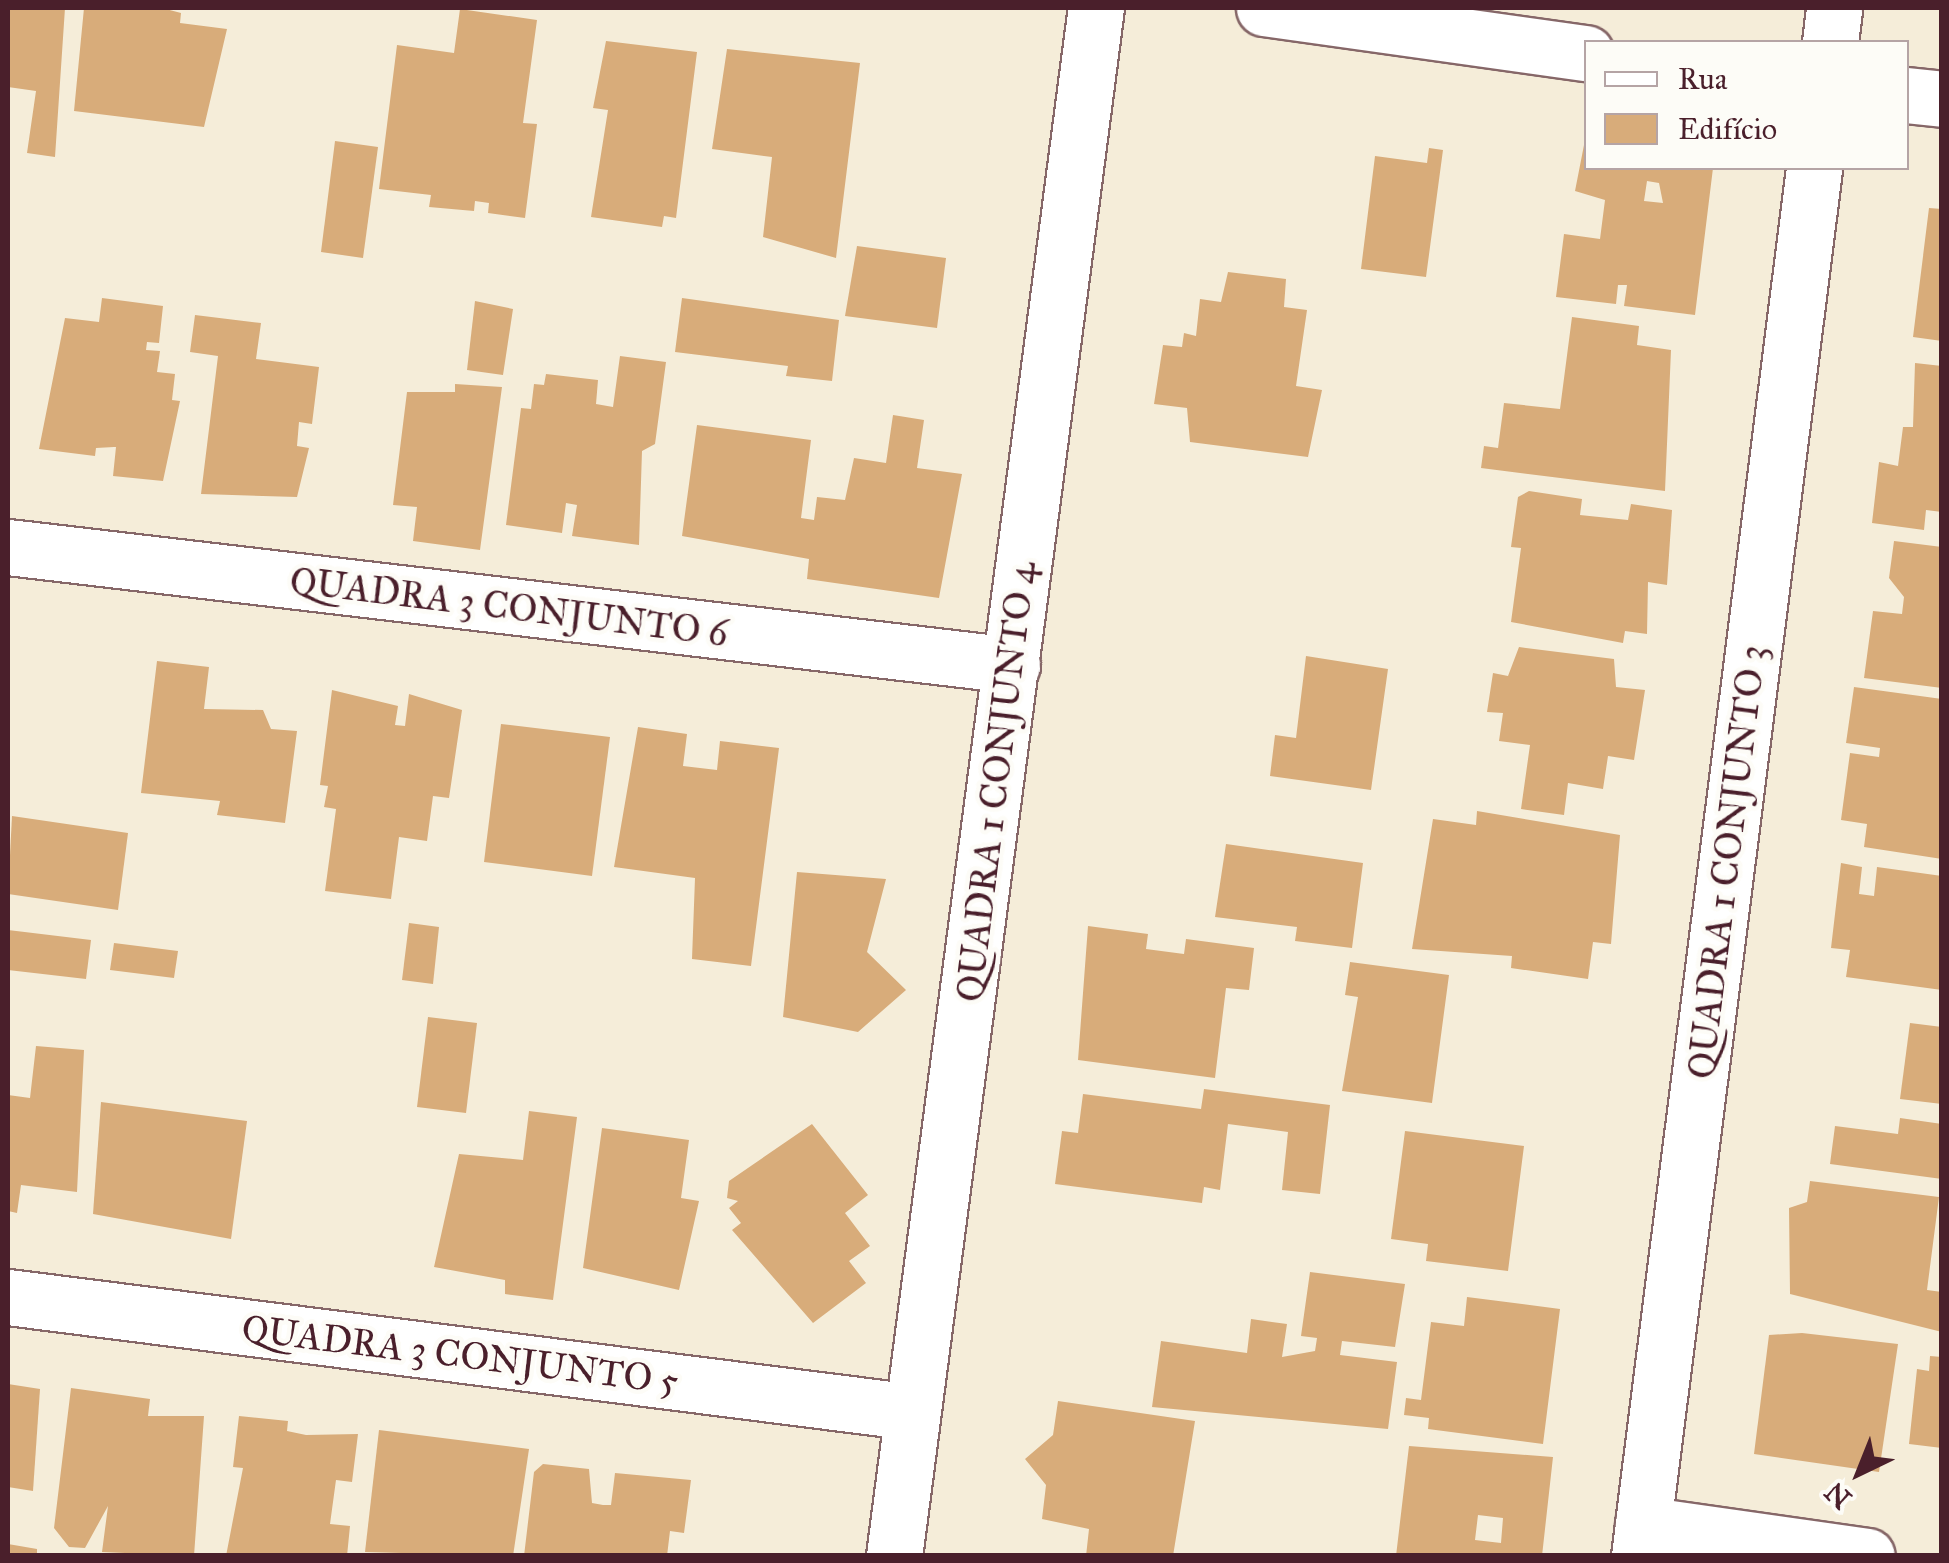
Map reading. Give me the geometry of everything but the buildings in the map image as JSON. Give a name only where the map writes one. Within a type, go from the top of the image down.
[{"type":"street","name":"QUADRA 1 CONJUNTO 4","points":[[894,1556],[1096,8]]},
{"type":"street","points":[[1264,8],[1584,53]]},
{"type":"street","points":[[1830,40],[1834,8]]},
{"type":"street","points":[[1909,95],[1942,99]]},
{"type":"street","name":"QUADRA 1 CONJUNTO 3","points":[[1641,1540],[1814,170]]},
{"type":"street","name":"QUADRA 3 CONJUNTO 6","points":[[8,548],[1012,665]]},
{"type":"street","name":"QUADRA 3 CONJUNTO 5","points":[[8,1297],[913,1412]]},
{"type":"street","points":[[1641,1540],[1867,1556]]}]
